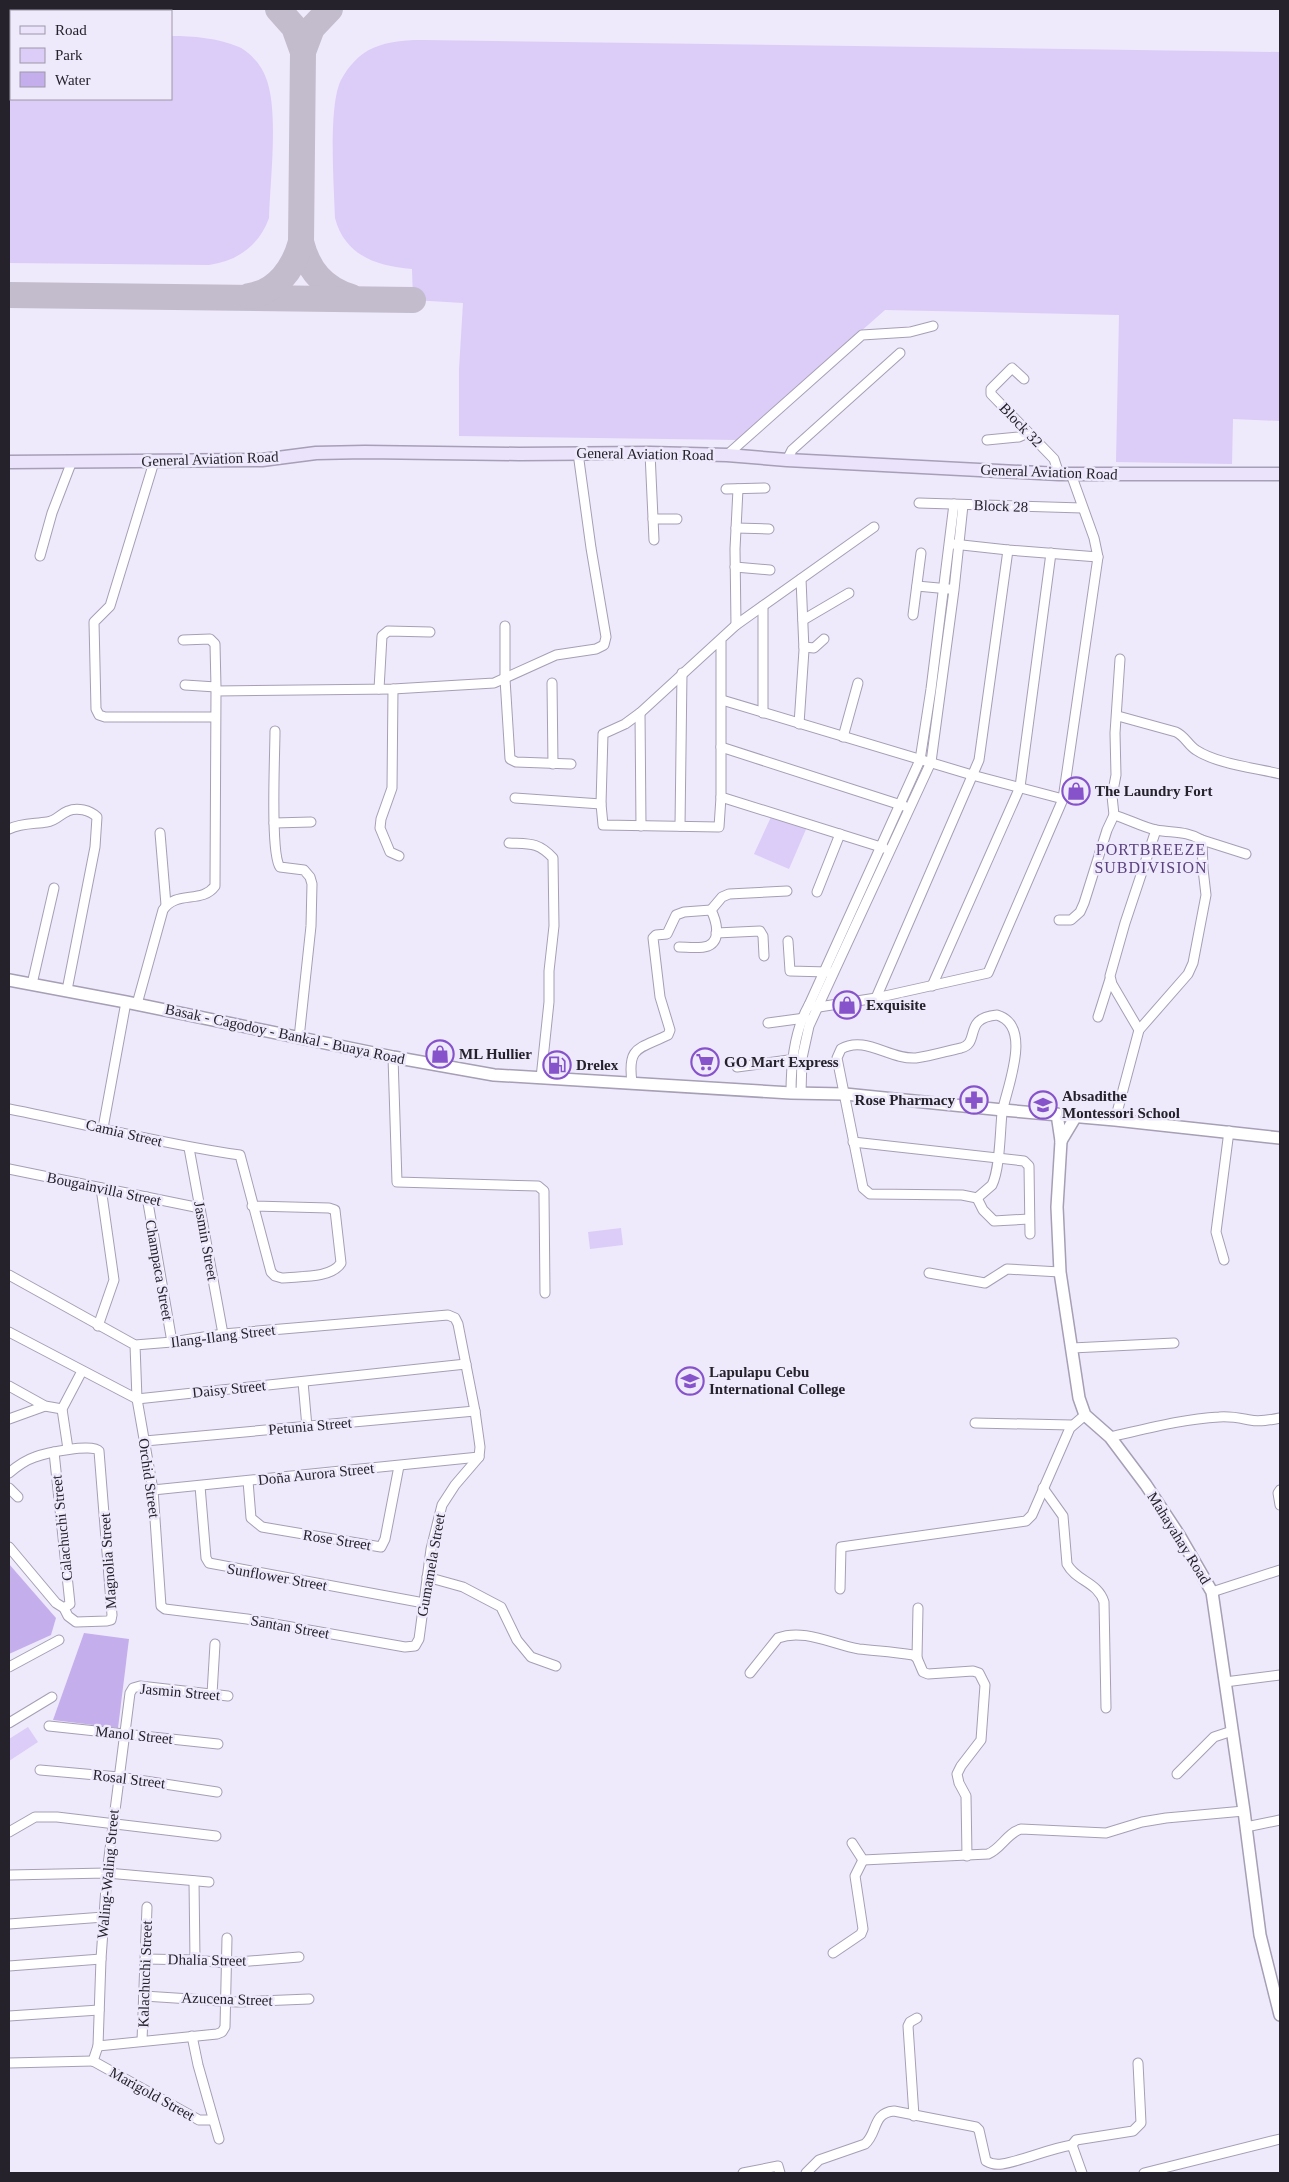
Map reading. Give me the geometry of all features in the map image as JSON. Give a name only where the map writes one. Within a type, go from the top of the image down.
[{"type":"main road","name":"General Aviation Road","points":[[9,462],[262,460],[316,453],[365,452],[650,452],[1065,474],[1280,474]]},
{"type":"street","points":[[727,455],[862,335],[910,332],[933,326]]},
{"type":"street","points":[[787,460],[792,450],[900,354]]},
{"type":"street","name":"Block 32","points":[[1024,379],[1012,368],[991,389],[991,394],[1054,459],[1065,474],[1082,508],[1094,538],[1098,556]]},
{"type":"street","points":[[987,440],[1019,437],[1028,433]]},
{"type":"street","points":[[650,452],[654,540]]},
{"type":"street","points":[[185,685],[216,689],[393,689],[494,684],[562,653],[596,649],[604,645],[606,637],[578,453]]},
{"type":"street","points":[[40,556],[52,513],[72,462]]},
{"type":"street","points":[[154,462],[110,606],[94,622],[96,709],[99,715],[105,717],[214,717]]},
{"type":"street","points":[[726,489],[765,488]]},
{"type":"street","points":[[736,625],[735,567],[738,489]]},
{"type":"street","name":"Block 28","points":[[920,503],[1082,508]]},
{"type":"street","points":[[797,1059],[812,1018],[823,972],[884,848],[909,808],[931,762],[944,665],[949,589],[949,543],[958,504]]},
{"type":"street","points":[[796,1093],[797,1059],[802,1018],[814,1006],[833,972],[884,848],[899,804],[920,760],[934,664],[959,544],[958,504]]},
{"type":"street","points":[[653,519],[677,519]]},
{"type":"street","points":[[722,638],[721,797],[719,827],[603,825],[601,804],[603,734],[624,724],[640,713],[736,625],[874,527]]},
{"type":"street","points":[[736,528],[769,530]]},
{"type":"street","points":[[814,1006],[876,998],[988,973],[1063,799],[1098,556],[1008,550],[949,543]]},
{"type":"street","points":[[876,998],[979,760],[1008,550]]},
{"type":"street","points":[[913,615],[921,553]]},
{"type":"street","points":[[932,986],[1020,787],[1051,553]]},
{"type":"street","points":[[735,567],[770,570]]},
{"type":"street","points":[[800,724],[804,647],[801,579]]},
{"type":"street","points":[[918,586],[949,589]]},
{"type":"street","points":[[803,620],[849,593]]},
{"type":"street","points":[[763,606],[763,712]]},
{"type":"street","points":[[505,626],[510,759],[516,762],[571,764]]},
{"type":"street","points":[[379,689],[382,636],[388,631],[430,632]]},
{"type":"street","points":[[103,1128],[131,1003],[162,910],[170,902],[206,894],[215,886],[214,717],[216,689],[213,642],[210,639],[183,640]]},
{"type":"street","points":[[804,647],[814,648],[824,639]]},
{"type":"street","points":[[1059,920],[1071,920],[1080,912],[1108,826],[1114,815],[1112,796],[1116,775],[1115,733],[1118,716],[1120,659]]},
{"type":"street","points":[[934,664],[944,665]]},
{"type":"street","points":[[680,826],[682,673]]},
{"type":"street","points":[[552,683],[553,764]]},
{"type":"street","points":[[843,737],[858,683]]},
{"type":"street","points":[[393,689],[392,788],[386,800],[380,828],[390,852],[398,856]]},
{"type":"street","points":[[931,689],[941,690]]},
{"type":"street","points":[[722,700],[920,760],[1063,799]]},
{"type":"street","points":[[640,713],[641,826]]},
{"type":"street","points":[[1118,716],[1176,732],[1182,735],[1195,750],[1216,759],[1280,774]]},
{"type":"street","points":[[274,731],[276,862],[280,867],[304,870],[310,877],[312,884],[311,926],[299,1038]]},
{"type":"street","points":[[720,747],[909,808]]},
{"type":"street","points":[[721,797],[884,848]]},
{"type":"street","points":[[515,798],[601,804]]},
{"type":"street","points":[[9,829],[56,820],[67,811],[93,812],[97,817],[95,847],[67,990]]},
{"type":"street","points":[[1114,815],[1156,830],[1179,831],[1195,835],[1202,840],[1246,854]]},
{"type":"street","points":[[274,823],[311,822]]},
{"type":"street","points":[[1098,1017],[1125,924],[1156,830]]},
{"type":"street","points":[[160,833],[166,905]]},
{"type":"street","points":[[817,892],[840,834]]},
{"type":"street","points":[[1115,1120],[1139,1030],[1180,985],[1193,963],[1206,895],[1202,840]]},
{"type":"street","points":[[509,843],[535,844],[544,848],[553,858],[554,926],[548,971],[549,1002],[541,1078]]},
{"type":"street","points":[[32,984],[54,888]]},
{"type":"street","points":[[632,1082],[631,1056],[668,1035],[670,1030],[660,997],[653,938],[656,935],[667,934],[676,915],[684,912],[711,910],[722,897],[729,894],[787,891]]},
{"type":"street","points":[[679,948],[707,946],[714,940],[716,922],[711,910]]},
{"type":"street","points":[[716,933],[760,931],[764,936],[764,956]]},
{"type":"street","points":[[788,941],[790,971],[833,972]]},
{"type":"street","points":[[1110,979],[1139,1030]]},
{"type":"street","name":"Basak - Cagodoy - Bankal - Buaya Road","points":[[9,980],[67,990],[392,1057],[494,1074],[796,1093],[845,1094],[1280,1138]]},
{"type":"street","points":[[987,1016],[1004,1017],[1010,1023],[1014,1032],[1016,1046],[1015,1062],[1003,1110],[993,1183],[977,1198],[962,1195],[870,1194],[863,1188],[837,1058],[841,1049],[855,1045],[869,1046],[914,1058],[965,1047],[972,1038],[973,1028],[978,1021],[987,1016]]},
{"type":"street","points":[[768,1022],[812,1018]]},
{"type":"street","points":[[392,1057],[397,1182],[538,1186],[544,1191],[545,1293]]},
{"type":"street","points":[[737,1067],[797,1059]]},
{"type":"street","name":"Camia Street","points":[[9,1109],[189,1148],[240,1155],[252,1206]]},
{"type":"street","points":[[840,1589],[841,1547],[1024,1522],[1032,1514],[1072,1425],[1085,1415],[1079,1398],[1060,1272],[1057,1207],[1061,1141],[1057,1114]]},
{"type":"street","points":[[1061,1141],[1076,1116]]},
{"type":"street","points":[[1224,1260],[1216,1232],[1229,1132]]},
{"type":"street","points":[[853,1142],[1024,1161],[1029,1166],[1030,1234]]},
{"type":"street","name":"Jasmin Street","points":[[189,1148],[223,1334]]},
{"type":"street","name":"Bougainvilla Street","points":[[9,1169],[200,1208]]},
{"type":"street","points":[[98,1326],[114,1280],[101,1188]]},
{"type":"street","name":"Champaca Street","points":[[147,1197],[172,1342]]},
{"type":"street","points":[[977,1198],[983,1210],[994,1220],[1029,1219]]},
{"type":"street","points":[[252,1206],[329,1208],[335,1210],[341,1263],[338,1268],[331,1272],[282,1278],[275,1276],[271,1272],[252,1206]]},
{"type":"street","points":[[929,1273],[985,1283],[1006,1269],[1060,1272]]},
{"type":"street","points":[[9,1275],[135,1345]]},
{"type":"street","name":"Ilang-Ilang Street","points":[[135,1345],[172,1342],[223,1334],[448,1315],[455,1318],[466,1364]]},
{"type":"street","points":[[9,1332],[137,1399]]},
{"type":"street","points":[[1072,1348],[1174,1343]]},
{"type":"street","name":"Orchid Street","points":[[135,1345],[137,1399],[153,1490],[161,1606],[165,1610]]},
{"type":"street","points":[[466,1364],[480,1447],[479,1458]]},
{"type":"street","name":"Daisy Street","points":[[137,1399],[466,1364]]},
{"type":"street","points":[[9,1474],[34,1457],[68,1449],[62,1409],[82,1371]]},
{"type":"street","points":[[303,1382],[307,1427]]},
{"type":"street","points":[[9,1386],[45,1406],[62,1409]]},
{"type":"street","points":[[9,1419],[45,1406]]},
{"type":"street","name":"Petunia Street","points":[[145,1441],[475,1411]]},
{"type":"street","name":"Mahayahay Road","points":[[1085,1415],[1110,1437],[1146,1485],[1179,1535],[1212,1592],[1260,1935],[1280,2015]]},
{"type":"street","points":[[1110,1437],[1181,1421],[1228,1416],[1237,1416],[1250,1420],[1280,1418]]},
{"type":"street","points":[[975,1423],[1072,1425]]},
{"type":"street","name":"Magnolia Street","points":[[67,1606],[68,1616],[76,1622],[107,1621],[110,1620],[112,1615],[98,1448],[68,1449]]},
{"type":"street","name":"Calachuchi Street","points":[[54,1452],[67,1606]]},
{"type":"street","name":"Doña Aurora Street","points":[[153,1490],[479,1458]]},
{"type":"street","name":"Gumamela Street","points":[[415,1646],[419,1639],[431,1549],[442,1505],[455,1485],[479,1458]]},
{"type":"street","name":"Rose Street","points":[[248,1481],[251,1518],[262,1528],[380,1546],[385,1539],[399,1466]]},
{"type":"street","name":"Sunflower Street","points":[[200,1486],[206,1558],[209,1564],[424,1603]]},
{"type":"street","points":[[9,1488],[18,1497]]},
{"type":"street","points":[[1043,1488],[1063,1516],[1070,1570],[1101,1594],[1104,1602],[1106,1708]]},
{"type":"street","points":[[1280,1490],[1278,1493],[1280,1505]]},
{"type":"street","points":[[9,1547],[56,1603],[67,1606]]},
{"type":"street","points":[[1212,1592],[1280,1570]]},
{"type":"street","points":[[427,1577],[463,1587],[501,1607],[517,1640],[531,1657],[556,1666]]},
{"type":"street","points":[[918,1608],[917,1658],[921,1668],[928,1674],[973,1671],[978,1673],[985,1685],[981,1740],[957,1774],[959,1783],[966,1794],[967,1856]]},
{"type":"street","name":"Santan Street","points":[[165,1610],[247,1619],[404,1647],[415,1646]]},
{"type":"street","points":[[750,1673],[774,1642],[785,1636],[827,1640],[857,1648],[909,1655],[917,1658]]},
{"type":"street","points":[[9,1667],[59,1640]]},
{"type":"street","points":[[212,1694],[215,1644]]},
{"type":"street","points":[[1224,1682],[1280,1675]]},
{"type":"street","name":"Jasmin Street","points":[[133,1688],[140,1686],[228,1696]]},
{"type":"street","name":"Waling-Waling Street","points":[[93,2062],[98,2046],[101,1959],[112,1825],[130,1693],[133,1688]]},
{"type":"street","points":[[9,1724],[52,1697]]},
{"type":"street","name":"Manol Street","points":[[50,1726],[218,1744]]},
{"type":"street","points":[[1177,1774],[1214,1736],[1232,1730]]},
{"type":"street","name":"Rosal Street","points":[[40,1770],[119,1777],[217,1792]]},
{"type":"street","points":[[863,1860],[967,1856],[993,1852],[1016,1830],[1021,1829],[1106,1833],[1142,1822],[1166,1818],[1244,1811]]},
{"type":"street","points":[[9,1832],[35,1817],[57,1817],[216,1836]]},
{"type":"street","points":[[1246,1827],[1280,1820]]},
{"type":"street","points":[[852,1843],[863,1860]]},
{"type":"street","points":[[833,1953],[861,1934],[863,1929],[856,1876],[863,1860]]},
{"type":"street","points":[[9,1875],[107,1873],[209,1882]]},
{"type":"street","points":[[194,1880],[195,1960]]},
{"type":"street","name":"Kalachuchi Street","points":[[142,2042],[148,1907]]},
{"type":"street","points":[[9,1924],[104,1917]]},
{"type":"street","points":[[98,2046],[222,2032],[225,2028],[227,1938]]},
{"type":"street","name":"Dhalia Street","points":[[146,1960],[195,1960],[226,1963],[299,1957]]},
{"type":"street","points":[[9,1966],[101,1959]]},
{"type":"street","name":"Azucena Street","points":[[144,1996],[226,2002],[309,2000]]},
{"type":"street","points":[[9,2016],[99,2010]]},
{"type":"street","points":[[914,2116],[908,2026],[910,2022],[917,2018]]},
{"type":"street","points":[[192,2036],[219,2139]]},
{"type":"street","points":[[9,2063],[93,2062]]},
{"type":"street","name":"Marigold Street","points":[[93,2062],[199,2120],[213,2120]]},
{"type":"street","points":[[806,2173],[819,2160],[865,2144],[870,2139],[877,2122],[886,2112],[976,2127],[979,2130],[986,2161],[1002,2169],[1050,2149],[1072,2145],[1076,2140],[1133,2131],[1141,2123],[1138,2063]]},
{"type":"street","points":[[1144,2173],[1280,2139]]},
{"type":"street","points":[[1072,2145],[1082,2173]]},
{"type":"street","points":[[743,2173],[778,2166],[780,2173]]},
{"type":"green space","points":[[9,34],[10,100],[172,100],[172,36],[197,37],[231,44],[247,52],[259,64],[266,78],[272,108],[273,146],[269,218],[259,237],[246,251],[229,260],[209,265],[9,263]]},
{"type":"green space","points":[[398,41],[1280,52],[1280,421],[1233,419],[1232,464],[1116,462],[1119,315],[885,310],[738,440],[459,436],[459,369],[463,303],[413,300],[412,269],[375,262],[364,257],[346,242],[335,218],[333,127],[334,108],[341,80],[354,61],[373,48]]},
{"type":"green space","points":[[771,817],[807,827],[789,869],[754,854]]},
{"type":"green space","points":[[621,1228],[623,1245],[590,1249],[588,1232]]},
{"type":"green space","points":[[28,1727],[38,1742],[9,1761],[9,1739]]},
{"type":"water","points":[[9,1564],[56,1618],[51,1635],[9,1654]]},
{"type":"water","points":[[84,1633],[129,1639],[118,1728],[53,1720]]},
{"type":"taxiway","points":[[278,9],[294,27],[303,52]]},
{"type":"taxiway","points":[[249,296],[268,290],[283,277],[294,261],[301,242],[303,52],[312,28],[330,9]]},
{"type":"taxiway","points":[[301,242],[308,261],[318,277],[332,289],[351,297]]},
{"type":"taxiway","points":[[9,295],[413,300]]},
{"type":"place","name":"The Laundry Fort","points":[[1076,791]]},
{"type":"place","name":"Exquisite","points":[[847,1005]]},
{"type":"place","name":"ML Hullier","points":[[440,1054]]},
{"type":"place","name":"GO Mart Express","points":[[705,1062]]},
{"type":"place","name":"Drelex","points":[[557,1065]]},
{"type":"place","name":"Rose Pharmacy","points":[[974,1100]]},
{"type":"place","name":"Absadithe Montessori School","points":[[1043,1105]]},
{"type":"place","name":"Lapulapu Cebu International College","points":[[690,1381]]},
{"type":"district","name":"PORTBREEZE SUBDIVISION","points":[[1151,858]]}]
